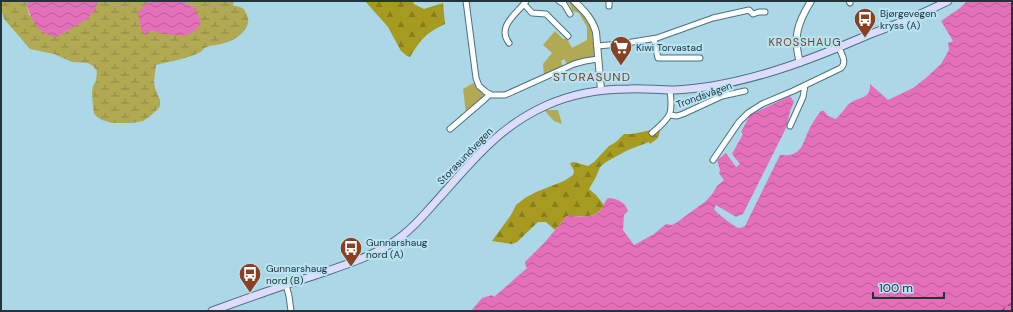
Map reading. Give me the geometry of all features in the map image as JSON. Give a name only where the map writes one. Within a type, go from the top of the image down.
[{"type":"main road","name":"Storasundvegen","points":[[212,311],[359,260],[390,244],[412,228],[477,155],[494,139],[507,128],[550,104],[577,95],[601,90],[630,88],[670,90],[700,88],[769,73],[838,48],[948,1]]},
{"type":"street","points":[[466,1],[476,78],[482,90],[490,94],[505,95],[574,64],[585,60],[598,59]]},
{"type":"street","points":[[559,1],[564,4],[570,14]]},
{"type":"street","points":[[574,1],[585,11],[596,32],[601,90]]},
{"type":"street","points":[[800,63],[796,45],[797,33],[800,21],[811,1]]},
{"type":"street","points":[[509,43],[507,40],[506,27],[509,20],[525,2],[532,13],[546,14],[568,36]]},
{"type":"street","points":[[597,46],[654,39],[724,15],[749,10],[753,14],[765,12]]},
{"type":"street","points":[[654,39],[658,58],[700,58]]},
{"type":"street","points":[[713,160],[744,116],[762,104],[841,68],[844,64],[844,60],[838,48]]},
{"type":"street","points":[[790,126],[803,97],[805,85]]},
{"type":"street","name":"Trondsvågen","points":[[652,133],[669,115],[671,103],[670,90]]},
{"type":"street","name":"Trondsvågen","points":[[669,115],[677,116],[722,96],[745,91]]},
{"type":"street","points":[[450,129],[490,94]]},
{"type":"street","points":[[286,285],[291,311]]},
{"type":"green space","points":[[1,1],[26,1],[29,15],[64,33],[70,28],[86,20],[97,1],[158,1],[147,3],[149,31],[175,35],[195,8],[181,1],[235,1],[233,4],[234,6],[240,7],[244,10],[248,20],[247,26],[243,32],[232,40],[208,46],[201,52],[179,60],[156,65],[154,81],[160,100],[159,108],[143,121],[133,123],[112,123],[102,120],[94,113],[92,92],[96,81],[97,71],[93,66],[88,63],[72,62],[54,54],[30,49],[4,19]]},
{"type":"green space","points":[[365,1],[413,1],[414,4],[424,9],[443,3],[445,24],[433,30],[424,37],[410,57],[401,51],[388,27]]},
{"type":"green space","points":[[565,1],[572,1],[591,25],[595,52],[594,58],[567,64],[564,59],[561,61],[563,67],[544,76],[543,64],[552,53],[543,45],[555,31],[563,39],[567,39],[572,48],[587,40],[587,27],[579,13],[572,11],[570,5]]},
{"type":"green space","points":[[475,82],[485,96],[466,113],[463,89]]},
{"type":"green space","points":[[544,110],[558,110],[562,124],[554,121]]},
{"type":"green space","points":[[661,128],[658,138],[650,144],[649,142],[628,150],[600,167],[589,189],[604,205],[597,213],[588,216],[567,216],[555,230],[546,222],[538,222],[517,242],[512,244],[492,241],[511,215],[516,205],[536,192],[564,181],[573,175],[574,171],[570,163],[574,162],[588,166],[624,134],[632,134]]},
{"type":"water","points":[[26,1],[98,2],[94,11],[86,20],[56,37],[45,33],[37,26],[30,14]]},
{"type":"water","points":[[158,1],[181,1],[195,8],[201,22],[197,29],[191,33],[178,36],[149,31],[146,36],[141,30],[138,12],[147,3]]},
{"type":"water","points":[[967,1],[1008,1],[1012,3],[1012,311],[471,311],[482,298],[492,295],[494,297],[527,268],[525,262],[545,242],[567,216],[592,216],[599,212],[608,198],[621,202],[627,208],[628,211],[624,215],[623,230],[634,245],[654,234],[666,224],[672,225],[676,223],[706,201],[717,186],[724,180],[719,173],[720,170],[717,160],[726,153],[736,167],[740,164],[732,154],[743,134],[741,132],[750,115],[790,96],[794,102],[790,111],[787,126],[743,214],[736,217],[716,205],[714,209],[738,228],[745,226],[780,155],[792,155],[800,149],[812,124],[821,111],[824,111],[828,116],[836,119],[849,104],[869,93],[870,84],[888,100],[913,88],[941,64],[949,50],[948,43],[953,41],[941,21],[960,8]]},
{"type":"ferry route","points":[[1001,311],[1012,303]]},
{"type":"place","name":"Bjørgevegen kryss (A)","points":[[865,38]]},
{"type":"place","name":"Kiwi Torvastad","points":[[621,66]]},
{"type":"place","name":"Gunnarshaug nord (A)","points":[[351,268]]},
{"type":"place","name":"Gunnarshaug nord (B)","points":[[250,294]]},
{"type":"district","name":"KROSSHAUG","points":[[805,42]]},
{"type":"district","name":"STORASUND","points":[[592,77]]}]
